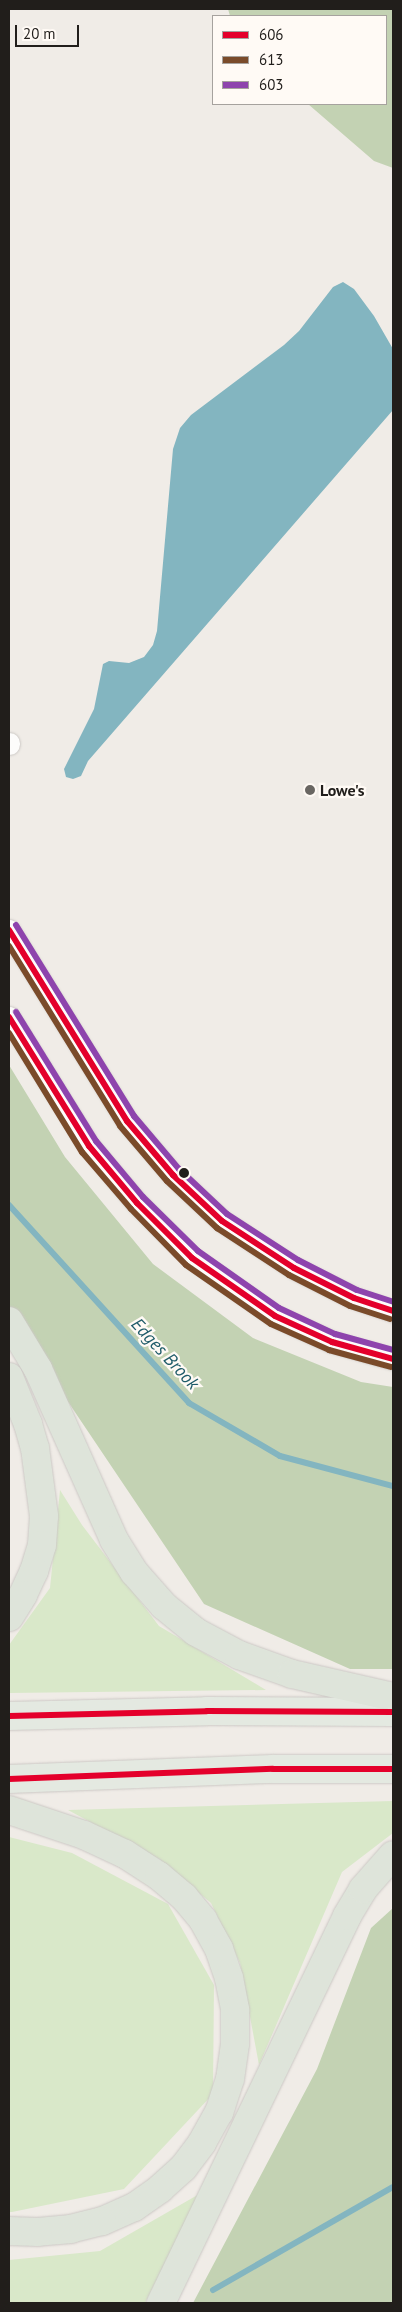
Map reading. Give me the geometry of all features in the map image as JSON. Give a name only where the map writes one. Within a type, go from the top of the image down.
[{"type":"highway","points":[[9,1321],[38,1369],[114,1540],[134,1572],[164,1606],[196,1632],[239,1655],[292,1674],[393,1697]]},
{"type":"highway","points":[[9,1377],[28,1424],[35,1448],[44,1516],[42,1546],[34,1571],[23,1595],[9,1616]]},
{"type":"highway","points":[[9,1716],[207,1711],[393,1712]]},
{"type":"highway","points":[[9,1779],[273,1769],[393,1768]]},
{"type":"highway","points":[[9,1810],[84,1834],[125,1854],[159,1876],[184,1897],[204,1920],[219,1950],[229,1978],[235,2010],[236,2044],[230,2079],[219,2112],[202,2143],[183,2168],[160,2189],[134,2207],[94,2223],[71,2229],[38,2232],[9,2231]]},
{"type":"highway","points":[[161,2303],[347,1916],[363,1889],[393,1855]]},
{"type":"street","points":[[9,930],[127,1120],[172,1175],[222,1221],[294,1268],[354,1298],[393,1311]]},
{"type":"street","points":[[9,1017],[89,1146],[136,1203],[192,1258],[275,1316],[332,1342],[393,1359]]},
{"type":"green space","points":[[228,9],[393,9],[393,168],[374,161],[309,105],[387,105],[387,15],[230,15]]},
{"type":"green space","points":[[9,1065],[65,1157],[153,1264],[253,1338],[361,1382],[393,1387],[393,1669],[350,1669],[204,1604],[9,1314]]},
{"type":"green space","points":[[60,1490],[82,1525],[159,1626],[266,1690],[9,1693],[9,1645],[50,1588]]},
{"type":"green space","points":[[393,1801],[393,1833],[342,1872],[259,2065],[240,1963],[211,1903],[159,1859],[68,1810]]},
{"type":"green space","points":[[9,1837],[72,1853],[168,1904],[214,1985],[213,2094],[124,2189],[12,2212],[9,2212]]},
{"type":"green space","points":[[393,1908],[393,2303],[193,2303],[317,2069],[371,1928]]},
{"type":"green space","points":[[201,2193],[145,2303],[9,2303],[9,2260],[100,2251]]},
{"type":"water","points":[[343,282],[354,289],[374,316],[393,349],[393,410],[88,761],[81,776],[73,779],[66,777],[64,769],[94,709],[103,664],[109,661],[129,663],[144,657],[153,645],[157,631],[173,449],[180,428],[191,415],[284,345],[299,331],[333,287]]},
{"type":"waterway","name":"Edges Brook","points":[[9,1205],[189,1403],[280,1456],[393,1486]]},
{"type":"waterway","points":[[213,2290],[393,2187]]},
{"type":"transit line","name":"603","points":[[16,925],[134,1116],[179,1169],[227,1214],[298,1260],[357,1290],[393,1302]]},
{"type":"transit line","name":"606","points":[[9,930],[127,1121],[173,1175],[222,1221],[294,1268],[354,1298],[393,1311]]},
{"type":"transit line","name":"613","points":[[9,946],[120,1126],[167,1181],[217,1228],[289,1275],[350,1306],[390,1319]]},
{"type":"transit line","name":"603","points":[[16,1012],[96,1141],[143,1197],[198,1251],[279,1308],[335,1334],[393,1350]]},
{"type":"transit line","name":"606","points":[[9,1017],[89,1146],[137,1203],[192,1258],[275,1316],[332,1342],[393,1359]]},
{"type":"transit line","name":"613","points":[[9,1033],[82,1152],[131,1209],[186,1265],[271,1324],[329,1350],[391,1367]]},
{"type":"transit line","name":"606","points":[[9,1716],[207,1711],[393,1712]]},
{"type":"transit line","name":"606","points":[[9,1779],[273,1769],[393,1769]]},
{"type":"place","name":"Lowe's","points":[[310,790]]}]
